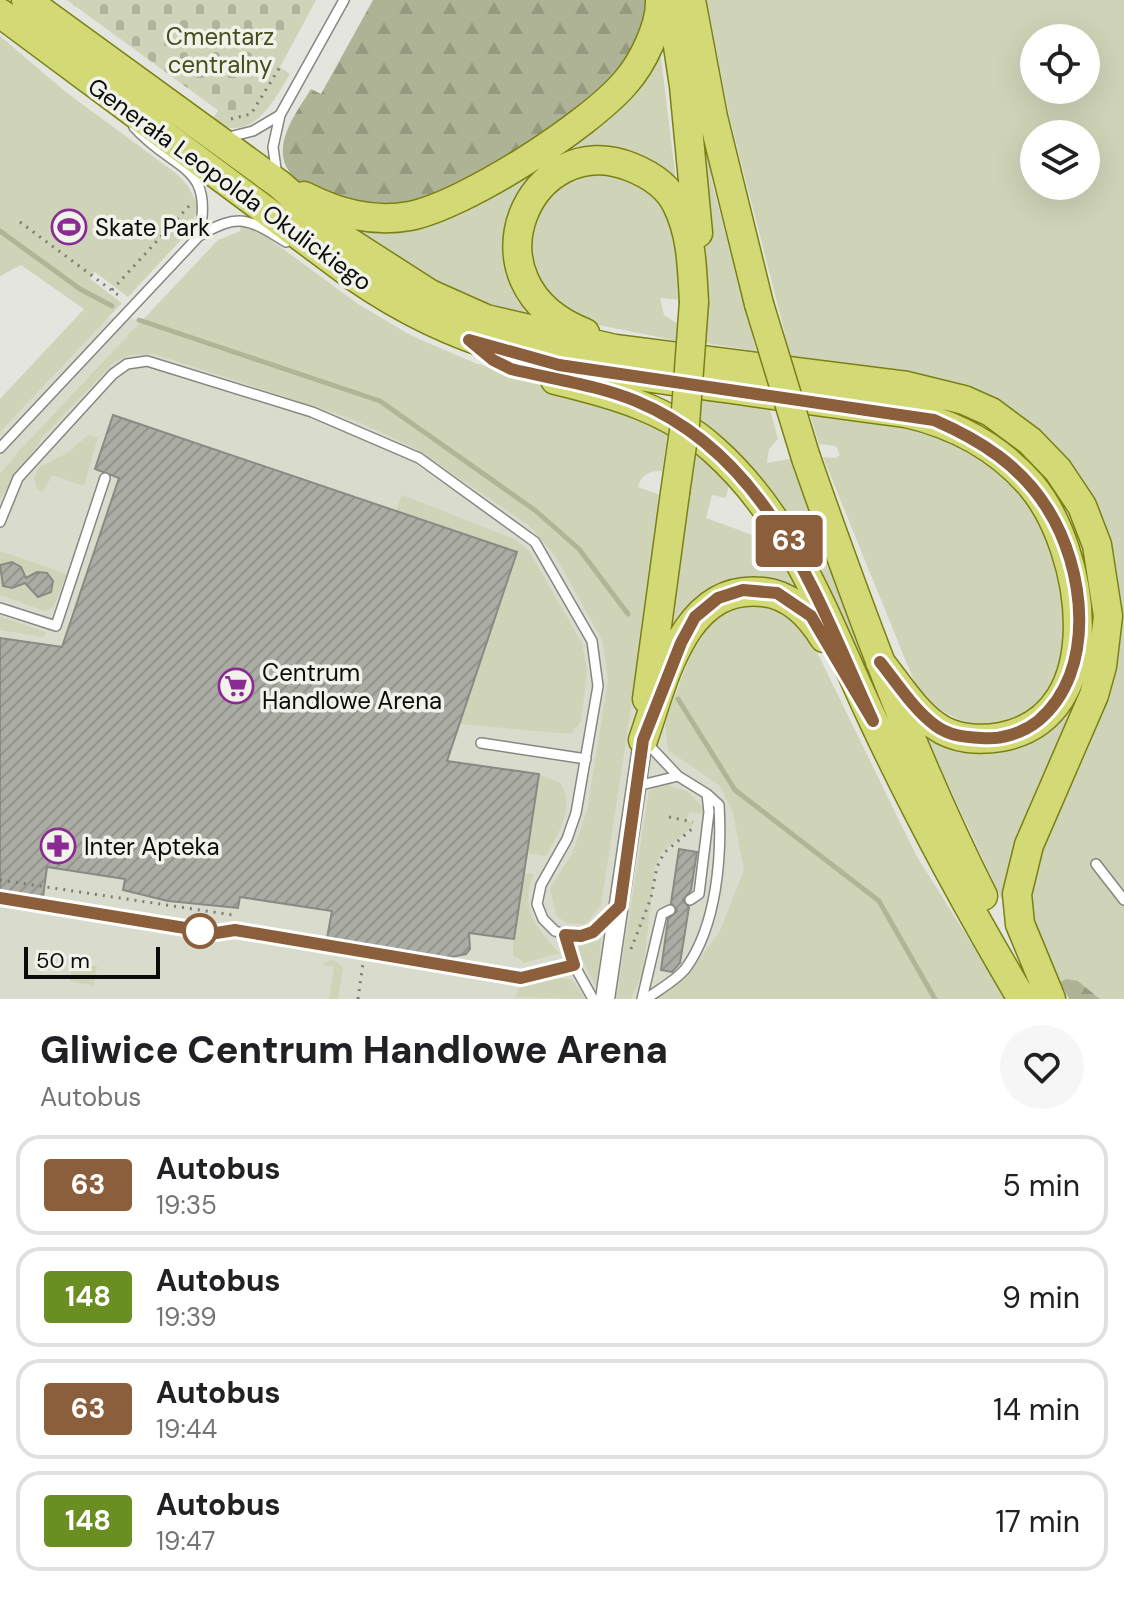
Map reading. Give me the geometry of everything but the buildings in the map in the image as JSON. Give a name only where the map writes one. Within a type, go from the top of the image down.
[{"type":"main road","name":"Generała Leopolda Okulickiego","points":[[26,0],[222,130],[279,184]]},
{"type":"main road","points":[[279,184],[333,210],[373,219],[408,216],[456,202],[578,126],[626,82],[646,48],[660,0]]},
{"type":"main road","points":[[643,740],[654,627],[687,408],[699,248],[684,86],[671,0]]},
{"type":"main road","points":[[691,0],[713,117],[759,304],[806,458],[880,662],[927,777],[981,894],[1038,999]]},
{"type":"main road","name":"Generała Leopolda Okulickiego","points":[[0,13],[330,259],[401,308],[469,340]]},
{"type":"main road","points":[[679,355],[594,337],[549,315],[532,298],[523,279],[516,242],[519,220],[540,186],[567,167],[602,161],[643,172],[667,190],[677,206],[690,242],[694,302]]},
{"type":"main road","points":[[279,184],[303,208],[367,254],[430,294],[486,319],[615,349],[907,386],[964,400],[991,412],[1030,441],[1058,470],[1082,506],[1097,545],[1106,585],[1108,616],[1102,666],[1094,695],[1029,845],[1017,894],[1020,924],[1051,999]]},
{"type":"main road","points":[[469,340],[559,365],[934,420],[963,432],[1012,466],[1048,509],[1072,564],[1078,622],[1076,650],[1062,695],[1031,727],[1011,735],[989,739],[955,736],[935,726],[880,662]]},
{"type":"main road","points":[[469,340],[493,360],[511,369],[634,401],[689,430],[736,470],[771,512],[793,549],[873,721],[962,896],[1022,999]]},
{"type":"main road","points":[[643,740],[672,660],[695,617],[718,598],[743,590],[777,593],[811,616],[873,721]]},
{"type":"street","points":[[605,999],[643,740]]},
{"type":"lane","name":"Generała Leopolda Okulickiego","points":[[279,184],[273,147],[280,115],[344,0]]},
{"type":"lane","points":[[101,90],[145,140],[191,174],[205,201],[199,236]]},
{"type":"lane","name":"Generała Leopolda Okulickiego","points":[[222,130],[253,131],[280,115]]},
{"type":"lane","points":[[0,448],[199,236],[229,220],[242,220],[255,223],[296,249],[330,259]]},
{"type":"lane","points":[[0,522],[18,478],[113,374],[127,364],[156,361],[312,412],[419,458],[535,542],[592,641],[598,686],[576,813],[567,839],[537,896],[543,919],[555,931],[565,935],[581,936],[593,932],[620,906]]},
{"type":"lane","points":[[0,608],[56,626],[105,478]]},
{"type":"lane","points":[[643,740],[678,776],[719,805],[721,836],[709,917],[685,969],[644,999]]},
{"type":"lane","points":[[481,743],[586,759]]},
{"type":"lane","points":[[637,786],[678,776]]},
{"type":"lane","points":[[690,900],[699,894],[709,812],[707,794]]},
{"type":"lane","points":[[1096,864],[1124,900]]},
{"type":"lane","points":[[0,898],[216,933],[235,930],[521,978],[574,965]]},
{"type":"lane","points":[[644,999],[662,914],[670,910]]},
{"type":"lane","points":[[565,935],[574,965],[593,999]]},
{"type":"path","points":[[222,130],[251,114],[280,67]]},
{"type":"path","points":[[112,290],[195,199]]},
{"type":"path","points":[[20,222],[125,300]]},
{"type":"path","points":[[624,952],[631,950],[635,941],[664,853],[694,825],[691,821],[669,817]]},
{"type":"path","points":[[358,999],[364,959]]},
{"type":"shaded area","name":"Centrum Handlowe Arena","points":[[125,316],[380,401],[536,511],[628,614],[735,790],[752,882],[686,999],[0,999],[0,432],[107,318]]},
{"type":"green space","points":[[17,0],[354,251],[431,301],[492,328],[574,346],[936,401],[991,424],[1031,456],[1052,480],[1083,536],[1093,566],[1099,630],[1087,687],[1014,858],[1005,906],[925,735],[929,733],[969,748],[1003,748],[1033,736],[1057,714],[1075,685],[1086,650],[1090,613],[1086,575],[1073,534],[1063,515],[1024,464],[991,437],[950,416],[927,409],[856,396],[606,364],[525,347],[452,323],[387,287],[325,244],[10,8],[12,2]]},
{"type":"green space","name":"Cmentarz centralny","points":[[67,0],[309,0],[243,109],[219,111]]},
{"type":"green space","points":[[309,0],[316,0],[280,67],[290,74],[268,108],[249,125],[237,128],[225,127],[211,120]]},
{"type":"green space","points":[[373,0],[652,0],[645,34],[637,53],[599,94],[570,117],[504,160],[443,193],[403,204],[384,204],[339,199],[319,192],[301,183],[289,171],[283,155],[285,137],[296,112],[311,89],[321,94]]},
{"type":"green space","points":[[707,0],[1124,0],[1124,999],[1100,999],[1078,981],[1060,982],[1032,919],[1032,877],[1121,623],[1117,571],[1098,512],[946,383],[791,357],[729,115]]},
{"type":"green space","points":[[0,36],[67,93],[177,174],[198,205],[191,229],[128,297],[95,272],[90,279],[122,303],[0,432],[0,399],[84,309],[21,265],[0,276]]},
{"type":"green space","points":[[687,41],[713,186],[756,351],[705,343],[703,230]]},
{"type":"green space","points":[[660,50],[676,181],[644,159],[523,191],[532,313],[512,311],[466,296],[418,270],[358,231],[358,225]]},
{"type":"green space","points":[[613,173],[654,192],[671,219],[680,259],[682,300],[660,298],[664,315],[678,324],[678,341],[589,323],[551,303],[527,256],[534,218],[543,204],[566,183],[580,176]]},
{"type":"green space","points":[[241,226],[260,232],[358,304],[412,336],[475,363],[596,397],[668,431],[662,471],[647,474],[638,487],[663,496],[601,906],[585,924],[566,923],[556,915],[550,888],[572,854],[587,810],[608,681],[603,642],[556,557],[530,526],[416,449],[350,418],[154,354],[131,355],[114,362],[43,437],[0,499],[0,474],[19,451],[218,240],[240,231]]},
{"type":"green space","points":[[701,396],[769,406],[778,439],[769,449],[767,463],[790,459],[877,695],[820,586],[697,424]]},
{"type":"green space","points":[[809,411],[888,422],[945,437],[990,462],[1013,483],[1048,538],[1059,568],[1065,600],[1066,632],[1062,663],[1052,688],[1037,707],[1018,719],[997,724],[974,724],[952,716],[931,702],[914,681],[823,457],[840,455],[836,446],[819,444]]},
{"type":"green space","points":[[88,435],[98,437],[84,486],[52,475],[43,492],[37,489],[34,479],[38,468],[69,452]]},
{"type":"green space","points":[[693,445],[729,484],[726,498],[712,495],[706,518],[777,544],[799,590],[744,578],[713,587],[692,601],[672,633],[663,639]]},
{"type":"green space","points":[[402,495],[514,539],[529,551],[582,643],[587,670],[584,698],[581,721],[571,734],[459,724],[517,552],[396,511]]},
{"type":"green space","points":[[0,551],[67,574],[53,608],[44,611],[0,595]]},
{"type":"green space","points":[[736,603],[780,610],[812,642],[916,855],[1006,999],[655,999],[692,969],[720,931],[744,870],[733,813],[720,786],[668,750],[665,722],[700,629]]},
{"type":"green space","points":[[0,617],[46,632],[43,637],[0,630]]},
{"type":"green space","points":[[539,774],[560,783],[566,802],[564,820],[546,856],[527,853]]},
{"type":"green space","points":[[663,784],[687,791],[703,807],[704,814],[689,812],[687,821],[693,823],[692,827],[662,852],[655,867],[643,972],[631,999],[616,999],[649,791]]},
{"type":"green space","points":[[524,873],[534,874],[528,897],[533,918],[560,953],[524,963],[513,955],[513,945]]},
{"type":"green space","points":[[601,938],[598,984],[595,985],[576,948]]},
{"type":"green space","points":[[332,959],[343,967],[338,999],[329,999],[334,967],[322,965]]},
{"type":"green space","points":[[73,962],[97,966],[94,986],[70,981]]},
{"type":"green space","points":[[555,977],[572,980],[585,999],[515,997],[520,987]]},
{"type":"green space","points":[[1066,979],[1078,981],[1100,999],[1069,999],[1060,982]]},
{"type":"waterway","points":[[0,231],[80,289],[112,306]]},
{"type":"waterway","points":[[139,320],[380,401],[536,511],[579,549],[628,614]]},
{"type":"waterway","points":[[678,699],[735,790],[879,901],[935,999]]},
{"type":"bus line","name":"63","points":[[0,898],[216,933],[235,930],[317,942],[521,978],[574,965],[565,935],[573,937],[593,932],[620,906],[643,740],[672,660],[695,617],[718,598],[743,590],[777,593],[811,616],[873,721],[793,549],[771,512],[736,470],[689,430],[659,413],[634,401],[511,369],[493,360],[469,340],[559,365],[906,413],[963,432],[1012,466],[1032,486],[1048,509],[1072,564],[1078,622],[1076,650],[1062,695],[1049,712],[1031,727],[1011,735],[989,739],[955,736],[935,726],[880,662]]},
{"type":"place","name":"Skate Park","points":[[69,227]]},
{"type":"place","name":"Centrum Handlowe Arena","points":[[236,686]]},
{"type":"place","name":"Inter Apteka","points":[[58,846]]}]
